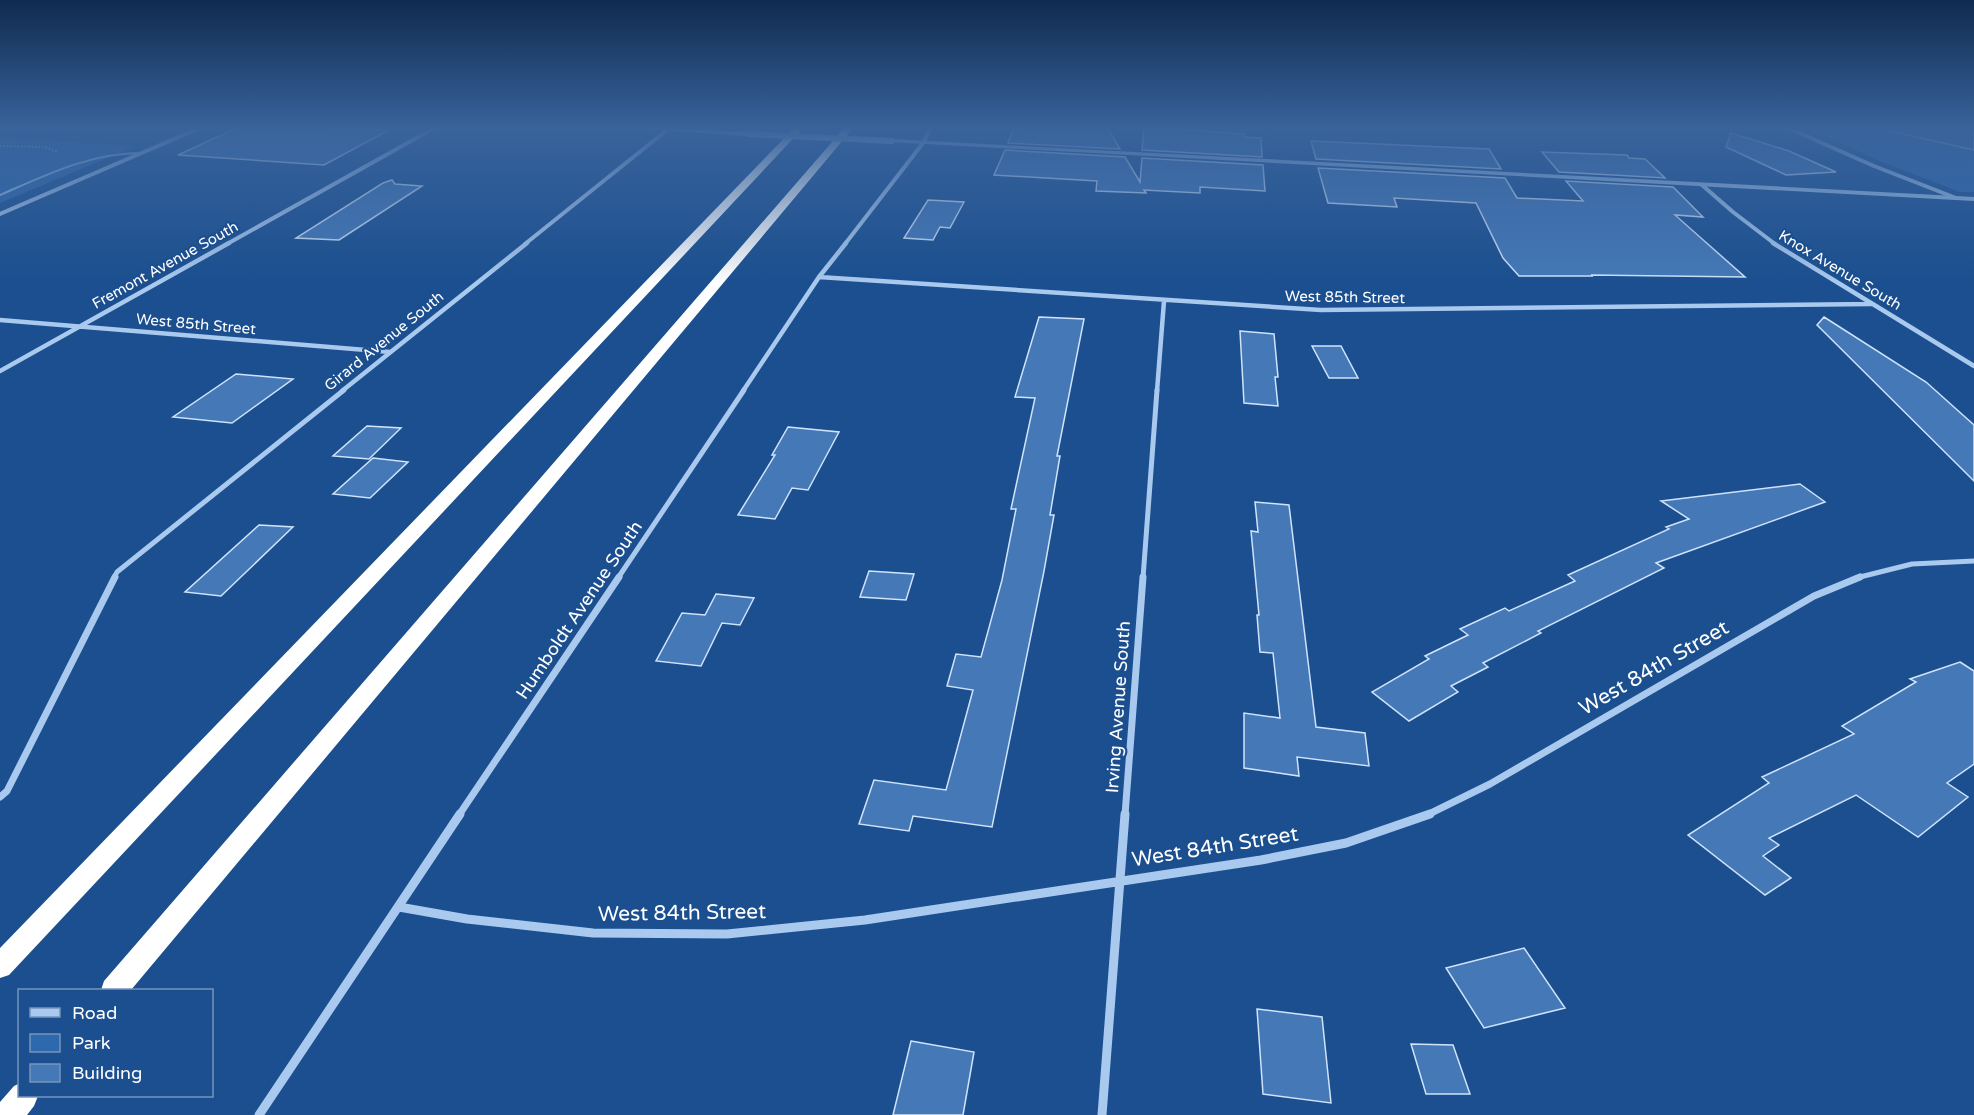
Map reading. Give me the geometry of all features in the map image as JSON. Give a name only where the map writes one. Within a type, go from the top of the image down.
[{"type":"highway","points":[[0,966],[750,179]]},
{"type":"highway","points":[[115,989],[806,179]]},
{"type":"highway","points":[[8,1115],[22,1097]]},
{"type":"street","points":[[0,214],[81,179]]},
{"type":"street","name":"Fremont Avenue South","points":[[0,371],[343,179]]},
{"type":"street","name":"Girard Avenue South","points":[[0,797],[7,791],[117,572],[606,179]]},
{"type":"street","name":"Humboldt Avenue South","points":[[259,1115],[819,278],[895,179]]},
{"type":"street","points":[[1591,179],[1974,200]]},
{"type":"street","points":[[1907,179],[1956,198]]},
{"type":"street","name":"Knox Avenue South","points":[[1702,185],[1749,227],[1813,270],[1974,366]]},
{"type":"street","name":"West 85th Street","points":[[819,278],[1321,310],[1871,304]]},
{"type":"street","name":"Irving Avenue South","points":[[1102,1115],[1164,301]]},
{"type":"street","name":"West 85th Street","points":[[0,320],[390,352]]},
{"type":"street","name":"West 84th Street","points":[[399,907],[467,919],[593,933],[727,934],[865,920],[1261,860],[1346,843],[1424,817],[1490,784],[1814,596],[1859,577],[1912,564],[1974,561]]},
{"type":"lane","points":[[0,195],[38,179]]},
{"type":"green space","points":[[0,179],[57,179],[0,203]]},
{"type":"green space","points":[[1927,179],[1974,179],[1974,192],[1960,192]]},
{"type":"building","points":[[1063,179],[1138,179],[1140,182],[1140,179],[1264,179],[1265,191],[1200,187],[1200,193],[1144,190],[1146,193],[1096,191],[1097,181]]},
{"type":"building","points":[[1321,179],[1506,179],[1517,198],[1583,201],[1566,181],[1673,187],[1703,217],[1675,215],[1745,277],[1519,276],[1503,258],[1476,203],[1394,198],[1397,207],[1328,203]]},
{"type":"building","points":[[392,180],[395,184],[422,186],[339,240],[296,238],[383,183]]},
{"type":"building","points":[[928,200],[964,202],[950,228],[940,227],[933,240],[904,238]]},
{"type":"building","points":[[1039,317],[1084,319],[1057,456],[1060,456],[1050,515],[1054,515],[1044,571],[992,827],[913,816],[909,831],[859,824],[874,780],[946,790],[973,690],[947,686],[956,654],[981,657],[1002,580],[1016,509],[1011,509],[1035,398],[1015,397]]},
{"type":"building","points":[[1824,317],[1926,382],[1974,425],[1974,481],[1817,325]]},
{"type":"building","points":[[1240,331],[1274,334],[1278,406],[1244,403]]},
{"type":"building","points":[[1312,346],[1341,346],[1358,378],[1329,378]]},
{"type":"building","points":[[236,374],[293,379],[232,423],[173,417]]},
{"type":"building","points":[[367,426],[401,428],[369,459],[333,456]]},
{"type":"building","points":[[788,427],[839,432],[808,490],[792,488],[775,519],[738,515],[775,455],[772,455]]},
{"type":"building","points":[[373,458],[408,462],[370,498],[333,494]]},
{"type":"building","points":[[1800,484],[1825,502],[1656,563],[1664,568],[1538,631],[1541,633],[1483,663],[1488,667],[1451,686],[1458,692],[1409,721],[1372,692],[1429,659],[1425,656],[1468,635],[1460,629],[1505,608],[1509,611],[1575,581],[1568,575],[1669,529],[1666,527],[1689,519],[1661,501]]},
{"type":"building","points":[[1255,502],[1289,505],[1316,727],[1365,733],[1369,766],[1297,757],[1299,776],[1244,768],[1244,713],[1280,718],[1273,653],[1260,652],[1251,531],[1258,532]]},
{"type":"building","points":[[259,525],[293,527],[221,596],[185,592]]},
{"type":"building","points":[[869,571],[914,574],[906,600],[860,597]]},
{"type":"building","points":[[716,594],[754,598],[740,625],[722,623],[701,666],[656,661],[682,613],[705,615]]},
{"type":"building","points":[[1960,662],[1974,671],[1974,764],[1947,783],[1968,797],[1918,837],[1856,795],[1769,838],[1779,845],[1763,856],[1791,878],[1765,895],[1688,835],[1769,783],[1762,777],[1854,734],[1842,726],[1916,682],[1910,679]]},
{"type":"building","points":[[1524,948],[1565,1008],[1484,1028],[1446,968]]},
{"type":"building","points":[[1257,1009],[1322,1017],[1331,1103],[1263,1094]]},
{"type":"building","points":[[911,1041],[974,1052],[963,1115],[893,1115]]},
{"type":"building","points":[[1411,1044],[1453,1045],[1470,1094],[1426,1094]]}]
